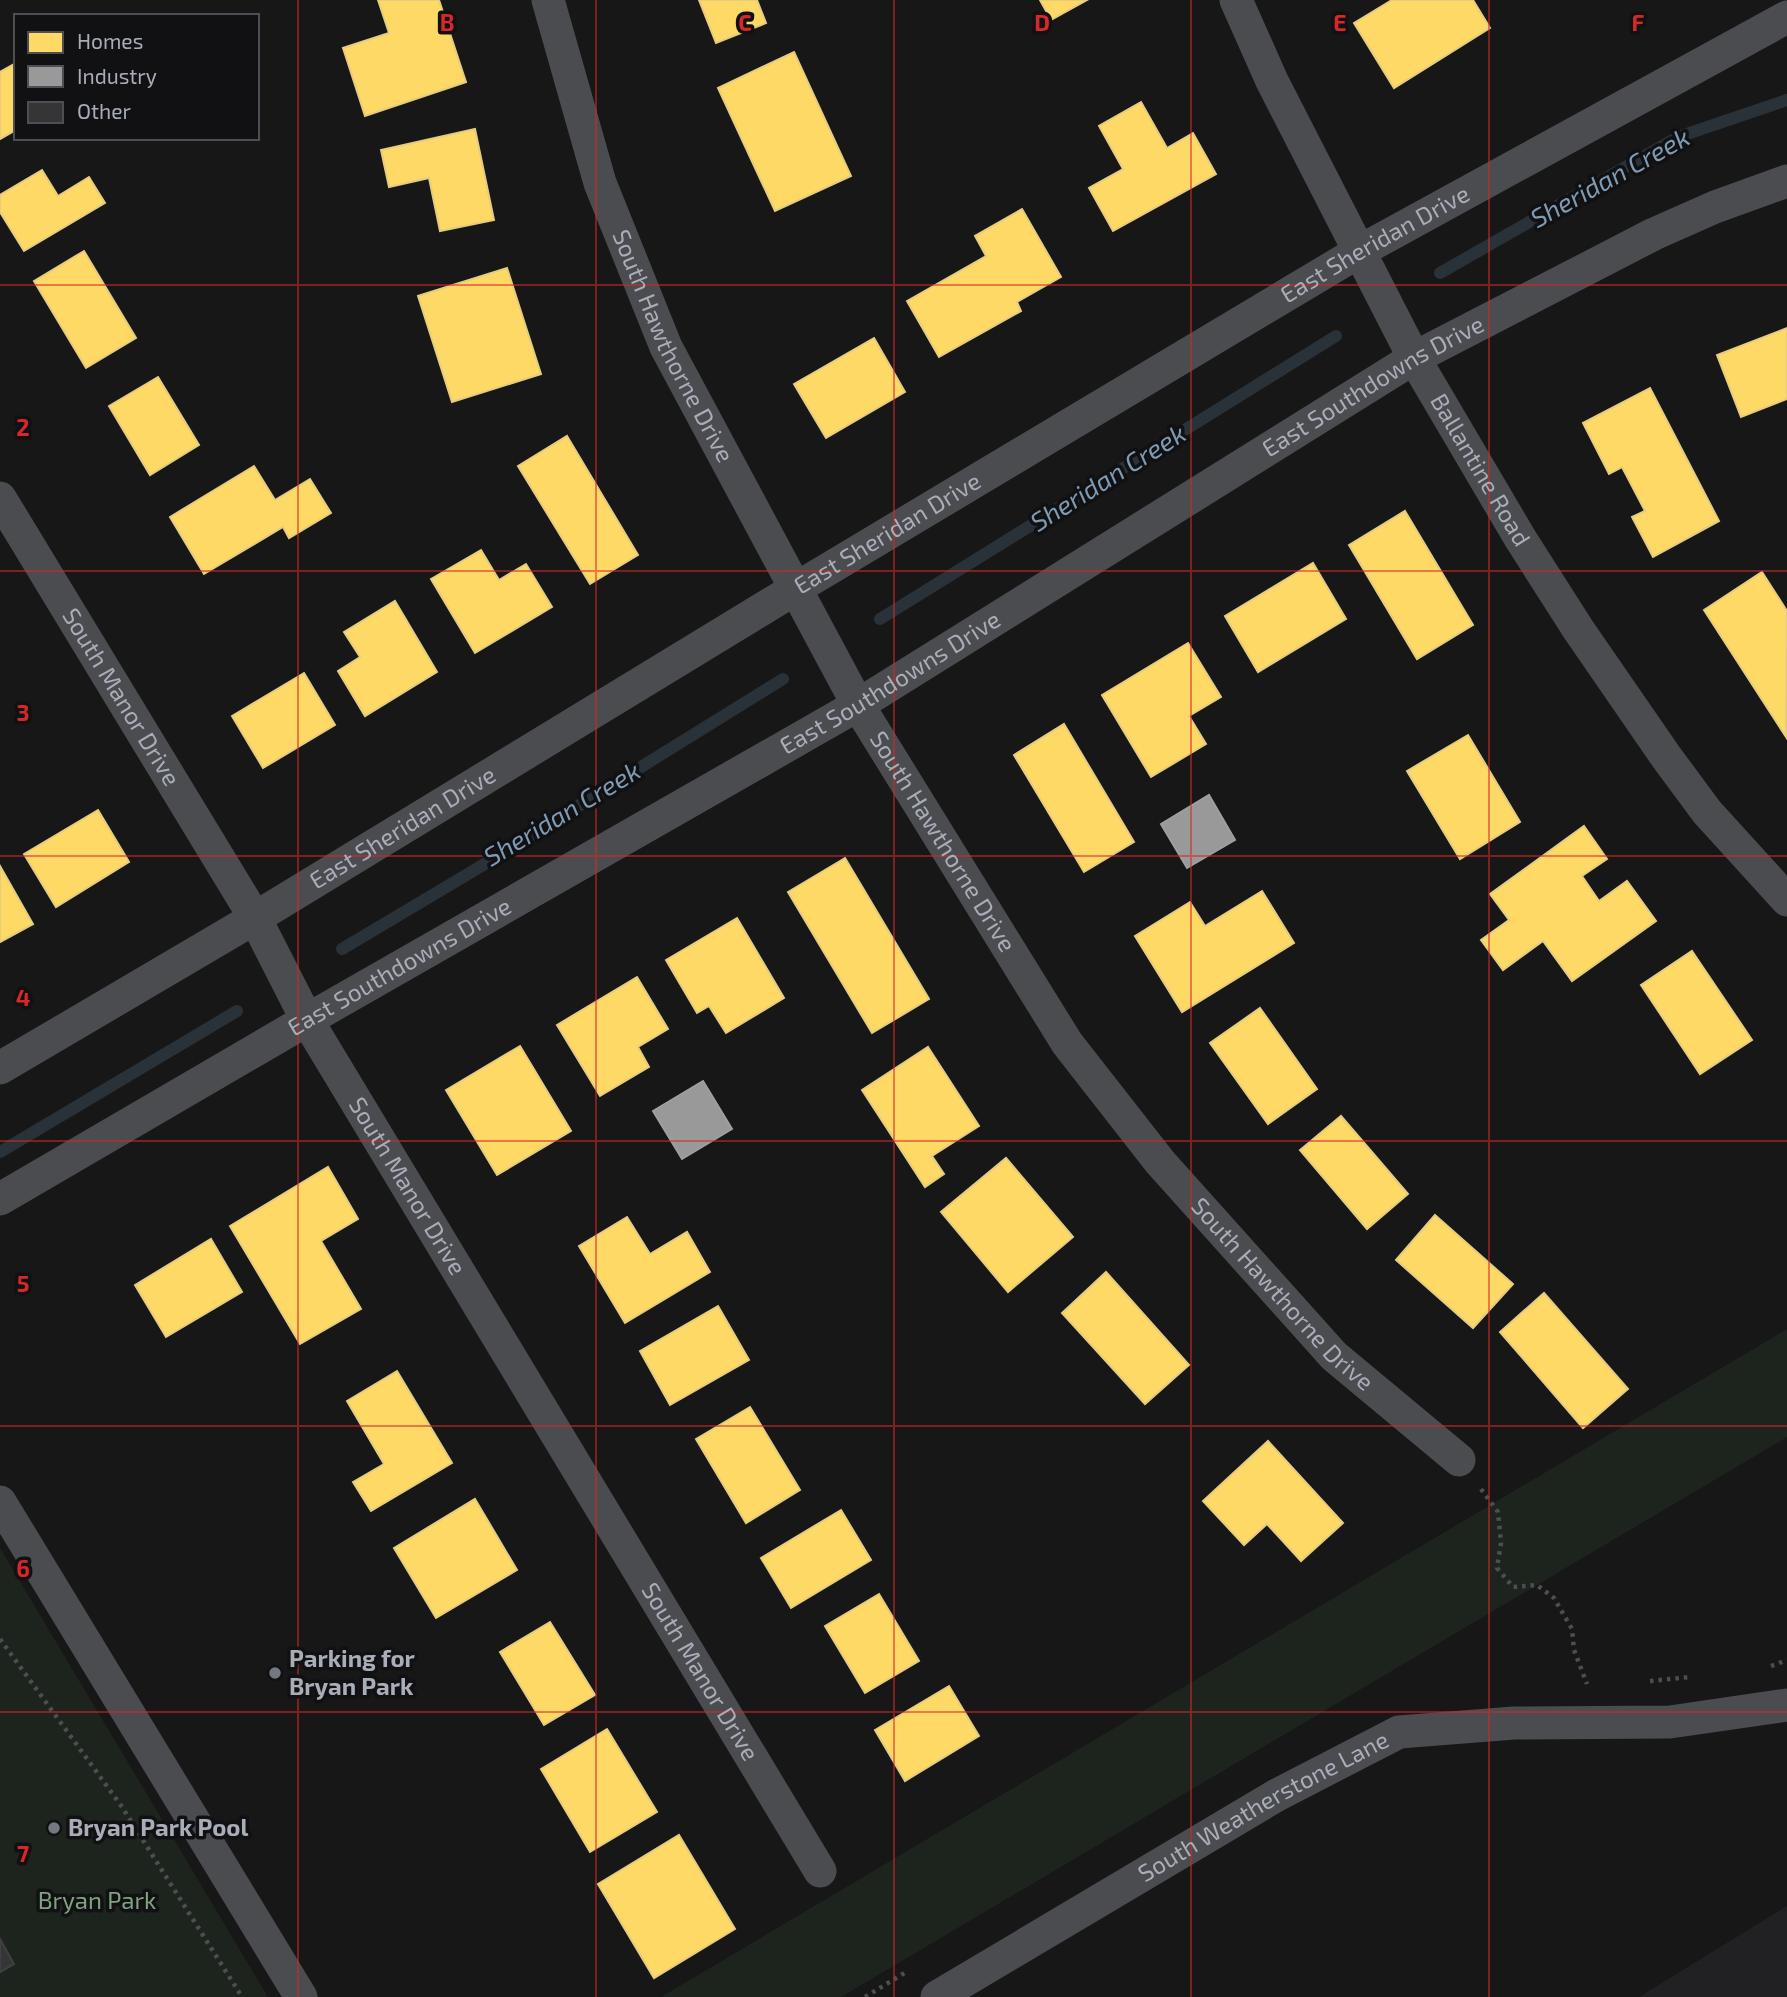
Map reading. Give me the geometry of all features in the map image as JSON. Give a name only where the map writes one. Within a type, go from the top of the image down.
[{"type":"street","name":"South Hawthorne Drive","points":[[548,0],[600,183],[666,347],[858,705],[1067,1044],[1160,1162],[1334,1356],[1459,1460]]},
{"type":"street","name":"Ballantine Road","points":[[1236,0],[1272,81],[1414,358],[1528,549],[1578,629],[1707,812],[1787,900]]},
{"type":"street","name":"East Sheridan Drive","points":[[0,1068],[255,918],[795,589],[1360,251],[1787,17]]},
{"type":"street","name":"East Southdowns Drive","points":[[0,1199],[858,705],[1414,358],[1654,234],[1716,207],[1787,181]]},
{"type":"street","name":"South Manor Drive","points":[[0,498],[255,918],[307,1020],[820,1871]]},
{"type":"street","points":[[0,1502],[301,1997]]},
{"type":"street","name":"South Weatherstone Lane","points":[[937,1997],[1277,1795],[1399,1732],[1514,1723],[1670,1722],[1787,1705]]},
{"type":"path","points":[[1459,1460],[1498,1511],[1501,1543],[1497,1568],[1513,1587],[1537,1585],[1554,1598],[1572,1629],[1574,1650],[1587,1685]]},
{"type":"path","points":[[0,1639],[121,1807],[242,1997]]},
{"type":"shaded area","points":[[1787,1906],[1787,1997],[1639,1997]]},
{"type":"green space","points":[[1787,1329],[1787,1437],[841,1997],[661,1997]]},
{"type":"green space","name":"Bryan Park","points":[[0,1548],[268,1997],[0,1997]]},
{"type":"building: Homes","points":[[378,0],[439,0],[466,82],[365,116],[343,48],[389,33]]},
{"type":"building: Homes","points":[[699,0],[757,0],[766,23],[716,43]]},
{"type":"building: Homes","points":[[1040,0],[1087,0],[1051,20]]},
{"type":"building: Homes","points":[[1392,0],[1473,0],[1490,28],[1394,88],[1354,23]]},
{"type":"building: Homes","points":[[794,52],[851,176],[775,211],[718,88]]},
{"type":"building: Homes","points":[[14,64],[14,131],[0,139],[0,72]]},
{"type":"building: Homes","points":[[1141,102],[1167,148],[1193,133],[1216,174],[1113,231],[1089,188],[1123,169],[1099,126]]},
{"type":"building: Homes","points":[[475,129],[494,220],[440,231],[429,178],[389,187],[381,150]]},
{"type":"building: Homes","points":[[42,170],[58,196],[89,177],[105,203],[24,251],[0,212],[0,195]]},
{"type":"building: Homes","points":[[1022,209],[1061,277],[1017,302],[1021,311],[939,357],[907,301],[986,256],[975,236]]},
{"type":"building: Homes","points":[[84,251],[136,338],[86,368],[34,281]]},
{"type":"building: Homes","points":[[507,268],[541,374],[452,402],[418,296]]},
{"type":"building: Homes","points":[[1787,328],[1787,399],[1741,417],[1717,355]]},
{"type":"building: Homes","points":[[874,338],[905,392],[826,438],[794,384]]},
{"type":"building: Homes","points":[[158,377],[199,445],[150,475],[109,406]]},
{"type":"building: Homes","points":[[1650,388],[1719,521],[1653,557],[1632,517],[1645,511],[1622,467],[1609,474],[1583,423]]},
{"type":"building: Homes","points":[[567,436],[638,555],[590,584],[518,466]]},
{"type":"building: Homes","points":[[254,466],[275,500],[310,479],[331,513],[289,538],[283,527],[204,574],[170,517]]},
{"type":"building: Homes","points":[[1405,511],[1473,625],[1417,659],[1349,545]]},
{"type":"building: Homes","points":[[481,550],[499,580],[526,564],[552,607],[475,653],[431,579]]},
{"type":"building: Homes","points":[[1313,563],[1346,619],[1258,672],[1225,616]]},
{"type":"building: Homes","points":[[1762,572],[1787,611],[1786,737],[1704,610]]},
{"type":"building: Homes","points":[[395,601],[437,672],[365,716],[338,671],[360,657],[344,632]]},
{"type":"building: Homes","points":[[1188,643],[1221,697],[1189,716],[1206,744],[1151,777],[1102,695]]},
{"type":"building: Homes","points":[[304,673],[335,725],[263,768],[232,716]]},
{"type":"building: Homes","points":[[1064,724],[1134,842],[1084,872],[1014,755]]},
{"type":"building: Homes","points":[[1468,735],[1520,822],[1460,859],[1407,771]]},
{"type":"building: Homes","points":[[98,810],[129,862],[56,907],[24,854]]},
{"type":"building: Homes","points":[[1584,826],[1607,859],[1582,876],[1599,901],[1627,881],[1656,921],[1572,981],[1543,941],[1503,970],[1481,940],[1509,920],[1490,894]]},
{"type":"building: Homes","points":[[845,858],[929,999],[872,1033],[788,892]]},
{"type":"building: Homes","points":[[0,866],[33,924],[0,942]]},
{"type":"building: Homes","points":[[1262,891],[1294,943],[1182,1012],[1135,936],[1190,902],[1205,926]]},
{"type":"building: Homes","points":[[737,918],[784,998],[726,1033],[709,1006],[697,1013],[666,960]]},
{"type":"building: Homes","points":[[1692,951],[1752,1040],[1700,1074],[1641,985]]},
{"type":"building: Homes","points":[[637,977],[668,1029],[638,1047],[649,1067],[600,1096],[557,1025]]},
{"type":"building: Homes","points":[[1260,1008],[1317,1089],[1268,1124],[1210,1043]]},
{"type":"building: Homes","points":[[520,1046],[571,1131],[497,1175],[446,1090]]},
{"type":"building: Homes","points":[[928,1047],[979,1126],[932,1156],[944,1174],[925,1187],[862,1090]]},
{"type":"building: Homes","points":[[1341,1116],[1408,1194],[1367,1229],[1300,1150]]},
{"type":"building: Homes","points":[[1006,1158],[1073,1237],[1008,1292],[941,1212]]},
{"type":"building: Homes","points":[[328,1167],[358,1219],[321,1241],[361,1309],[300,1344],[230,1226]]},
{"type":"building: Homes","points":[[1435,1215],[1513,1284],[1473,1328],[1396,1260]]},
{"type":"building: Homes","points":[[627,1217],[650,1254],[687,1232],[710,1272],[625,1323],[579,1246]]},
{"type":"building: Homes","points":[[211,1239],[242,1292],[166,1337],[135,1285]]},
{"type":"building: Homes","points":[[1106,1272],[1189,1365],[1145,1404],[1062,1313]]},
{"type":"building: Homes","points":[[1544,1293],[1628,1389],[1583,1428],[1500,1332]]},
{"type":"building: Homes","points":[[718,1306],[749,1360],[670,1405],[640,1351]]},
{"type":"building: Homes","points":[[397,1371],[452,1463],[371,1511],[353,1482],[384,1464],[347,1401]]},
{"type":"building: Homes","points":[[750,1407],[800,1490],[746,1523],[696,1439]]},
{"type":"building: Homes","points":[[1268,1441],[1343,1523],[1301,1561],[1267,1524],[1244,1545],[1203,1501]]},
{"type":"building: Homes","points":[[475,1499],[517,1570],[436,1618],[394,1548]]},
{"type":"building: Homes","points":[[841,1510],[871,1560],[791,1608],[761,1558]]},
{"type":"building: Homes","points":[[879,1594],[919,1661],[865,1693],[825,1626]]},
{"type":"building: Homes","points":[[550,1622],[595,1695],[544,1725],[500,1652]]},
{"type":"building: Homes","points":[[949,1686],[979,1736],[905,1781],[875,1730]]},
{"type":"building: Homes","points":[[607,1729],[657,1812],[590,1852],[541,1769]]},
{"type":"building: Homes","points":[[679,1835],[735,1929],[654,1978],[598,1884]]},
{"type":"building: Industry","points":[[1209,795],[1235,840],[1187,868],[1161,824]]},
{"type":"building: Industry","points":[[703,1081],[732,1129],[682,1159],[653,1111]]},
{"type":"building: Other","points":[[0,1939],[14,1964],[0,1972]]},
{"type":"waterway","name":"Sheridan Creek","points":[[1440,273],[1678,137],[1787,100]]},
{"type":"waterway","name":"Sheridan Creek","points":[[880,619],[1336,336]]},
{"type":"waterway","name":"Sheridan Creek","points":[[342,949],[783,679]]},
{"type":"waterway","name":"Sheridan Creek","points":[[0,1152],[237,1011]]},
{"type":"place","name":"Parking for Bryan Park","points":[[275,1673]]},
{"type":"place","name":"Bryan Park Pool","points":[[54,1828]]}]
